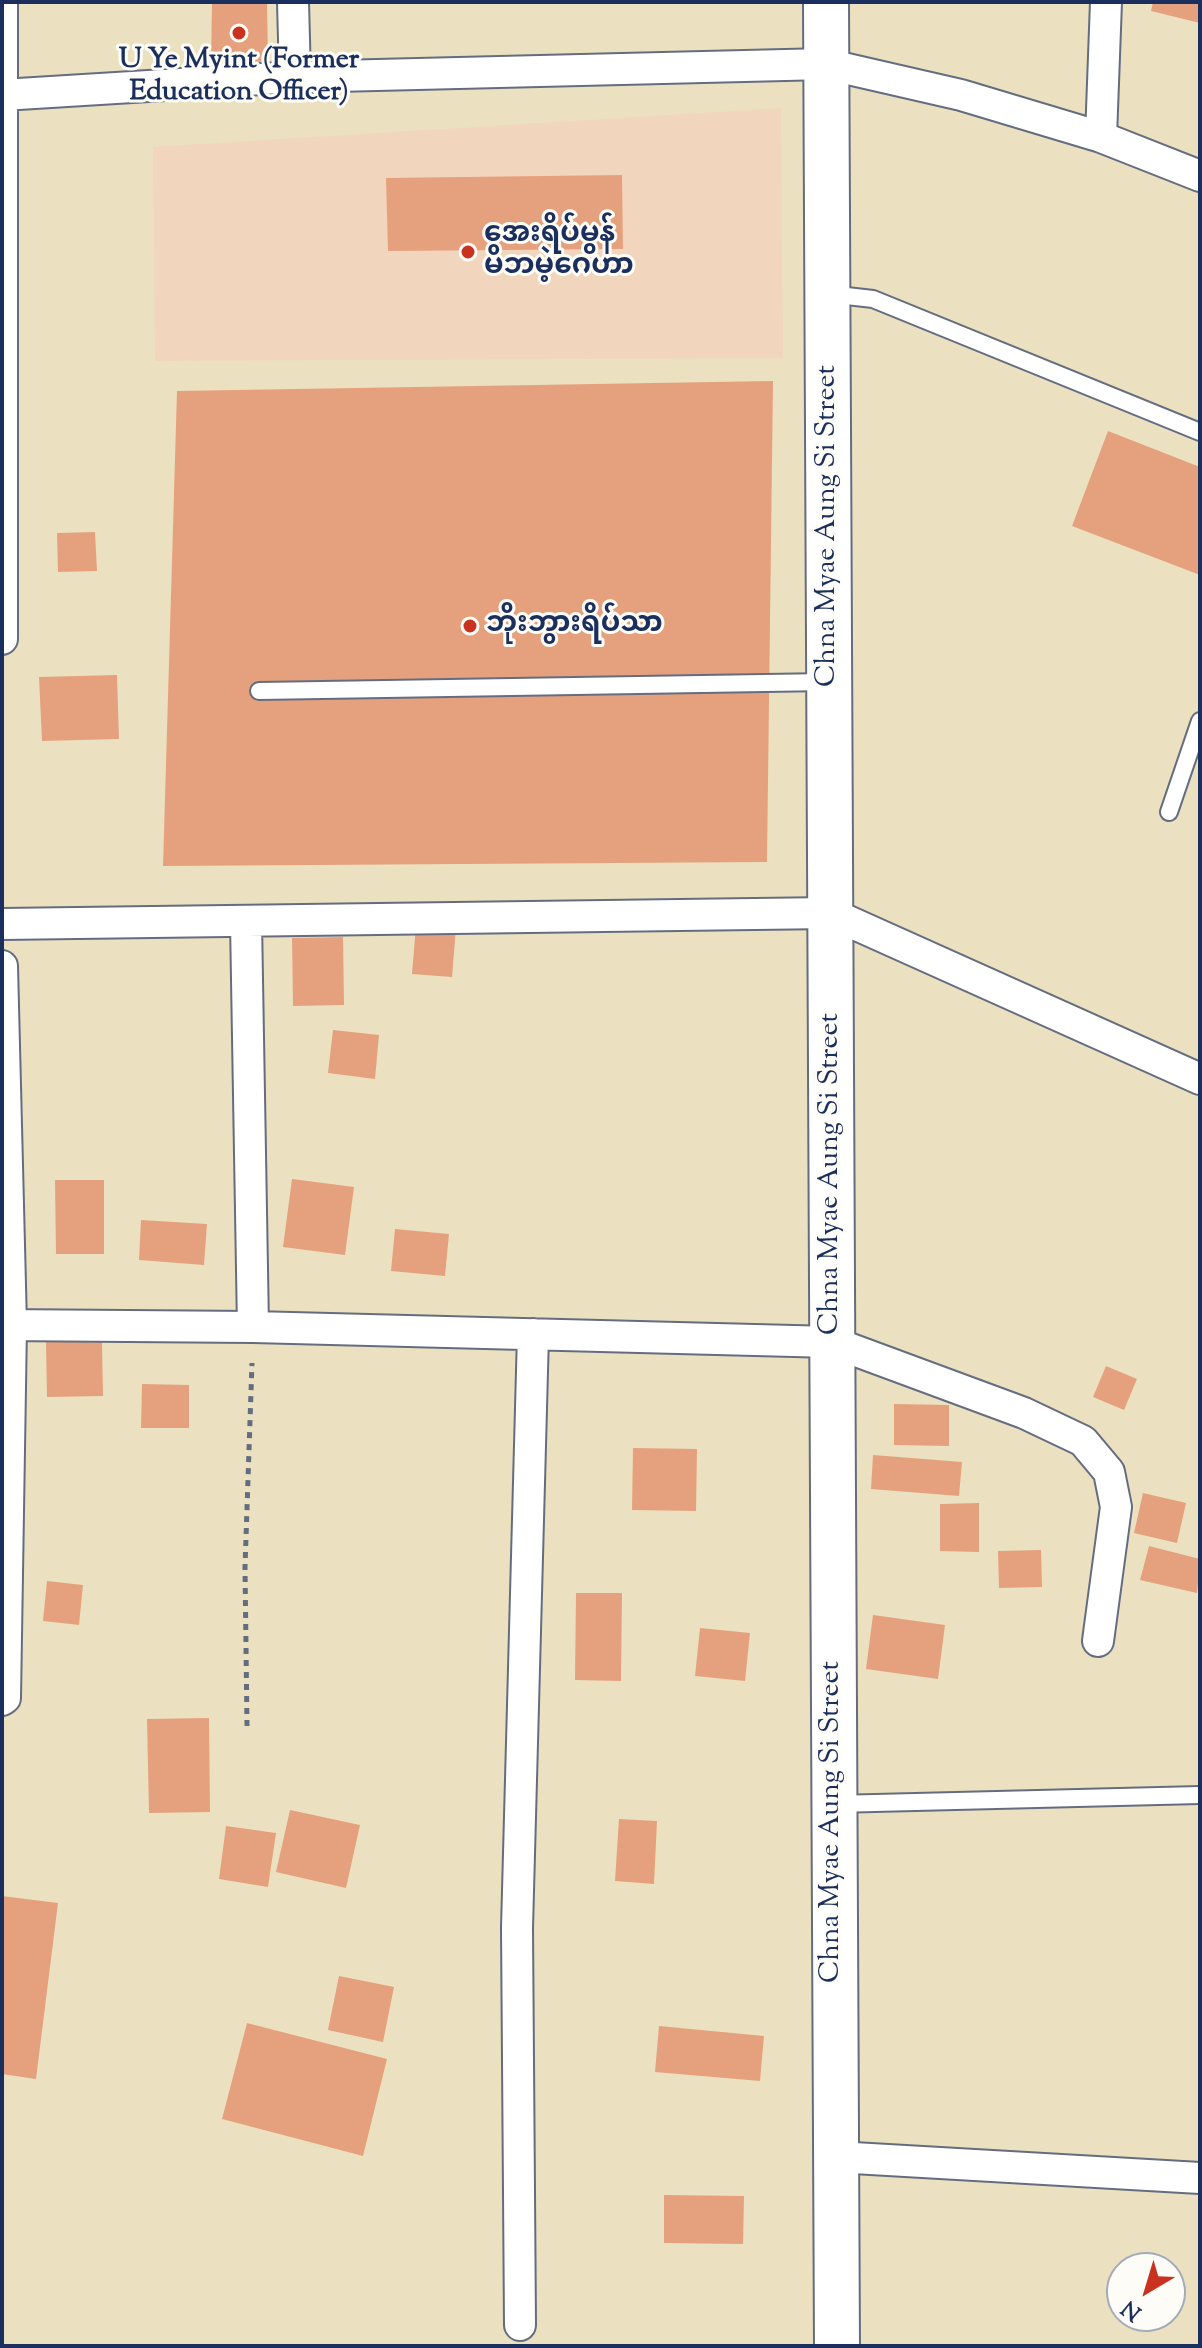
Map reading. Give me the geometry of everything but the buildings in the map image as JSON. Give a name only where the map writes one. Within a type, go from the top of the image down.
[{"type":"street","points":[[2,2],[2,639]]},
{"type":"street","points":[[293,2],[295,77]]},
{"type":"street","name":"Chna Myae Aung Si Street","points":[[826,2],[837,2346]]},
{"type":"street","points":[[1101,137],[1106,2]]},
{"type":"street","points":[[3,95],[295,77],[826,64],[961,95],[1101,137],[1200,176]]},
{"type":"street","points":[[2,924],[830,913],[1200,1079]]},
{"type":"street","points":[[246,921],[253,1327]]},
{"type":"street","points":[[2,966],[7,1325],[5,1698],[2,1700]]},
{"type":"street","points":[[7,1325],[253,1327],[832,1342],[1024,1413],[1083,1441],[1109,1472],[1116,1507],[1098,1641]]},
{"type":"street","points":[[520,2325],[517,1896],[533,1334]]},
{"type":"street","points":[[836,2157],[1200,2178]]},
{"type":"lane","points":[[827,294],[873,299],[1200,432]]},
{"type":"lane","points":[[259,691],[829,682]]},
{"type":"lane","points":[[1169,812],[1200,721]]},
{"type":"lane","points":[[833,1804],[1200,1795]]},
{"type":"path","points":[[247,1726],[245,1567],[253,1327]]},
{"type":"shaded area","name":"အေးရိပ်မွန် မိဘမဲ့ဂေဟာ","points":[[781,108],[783,358],[155,361],[153,147]]},
{"type":"place","name":"U Ye Myint (Former Education Officer)","points":[[239,33]]},
{"type":"place","name":"အေးရိပ်မွန် မိဘမဲ့ဂေဟာ","points":[[468,252]]},
{"type":"place","name":"ဘိုးဘွားရိပ်သာ","points":[[470,626]]}]
